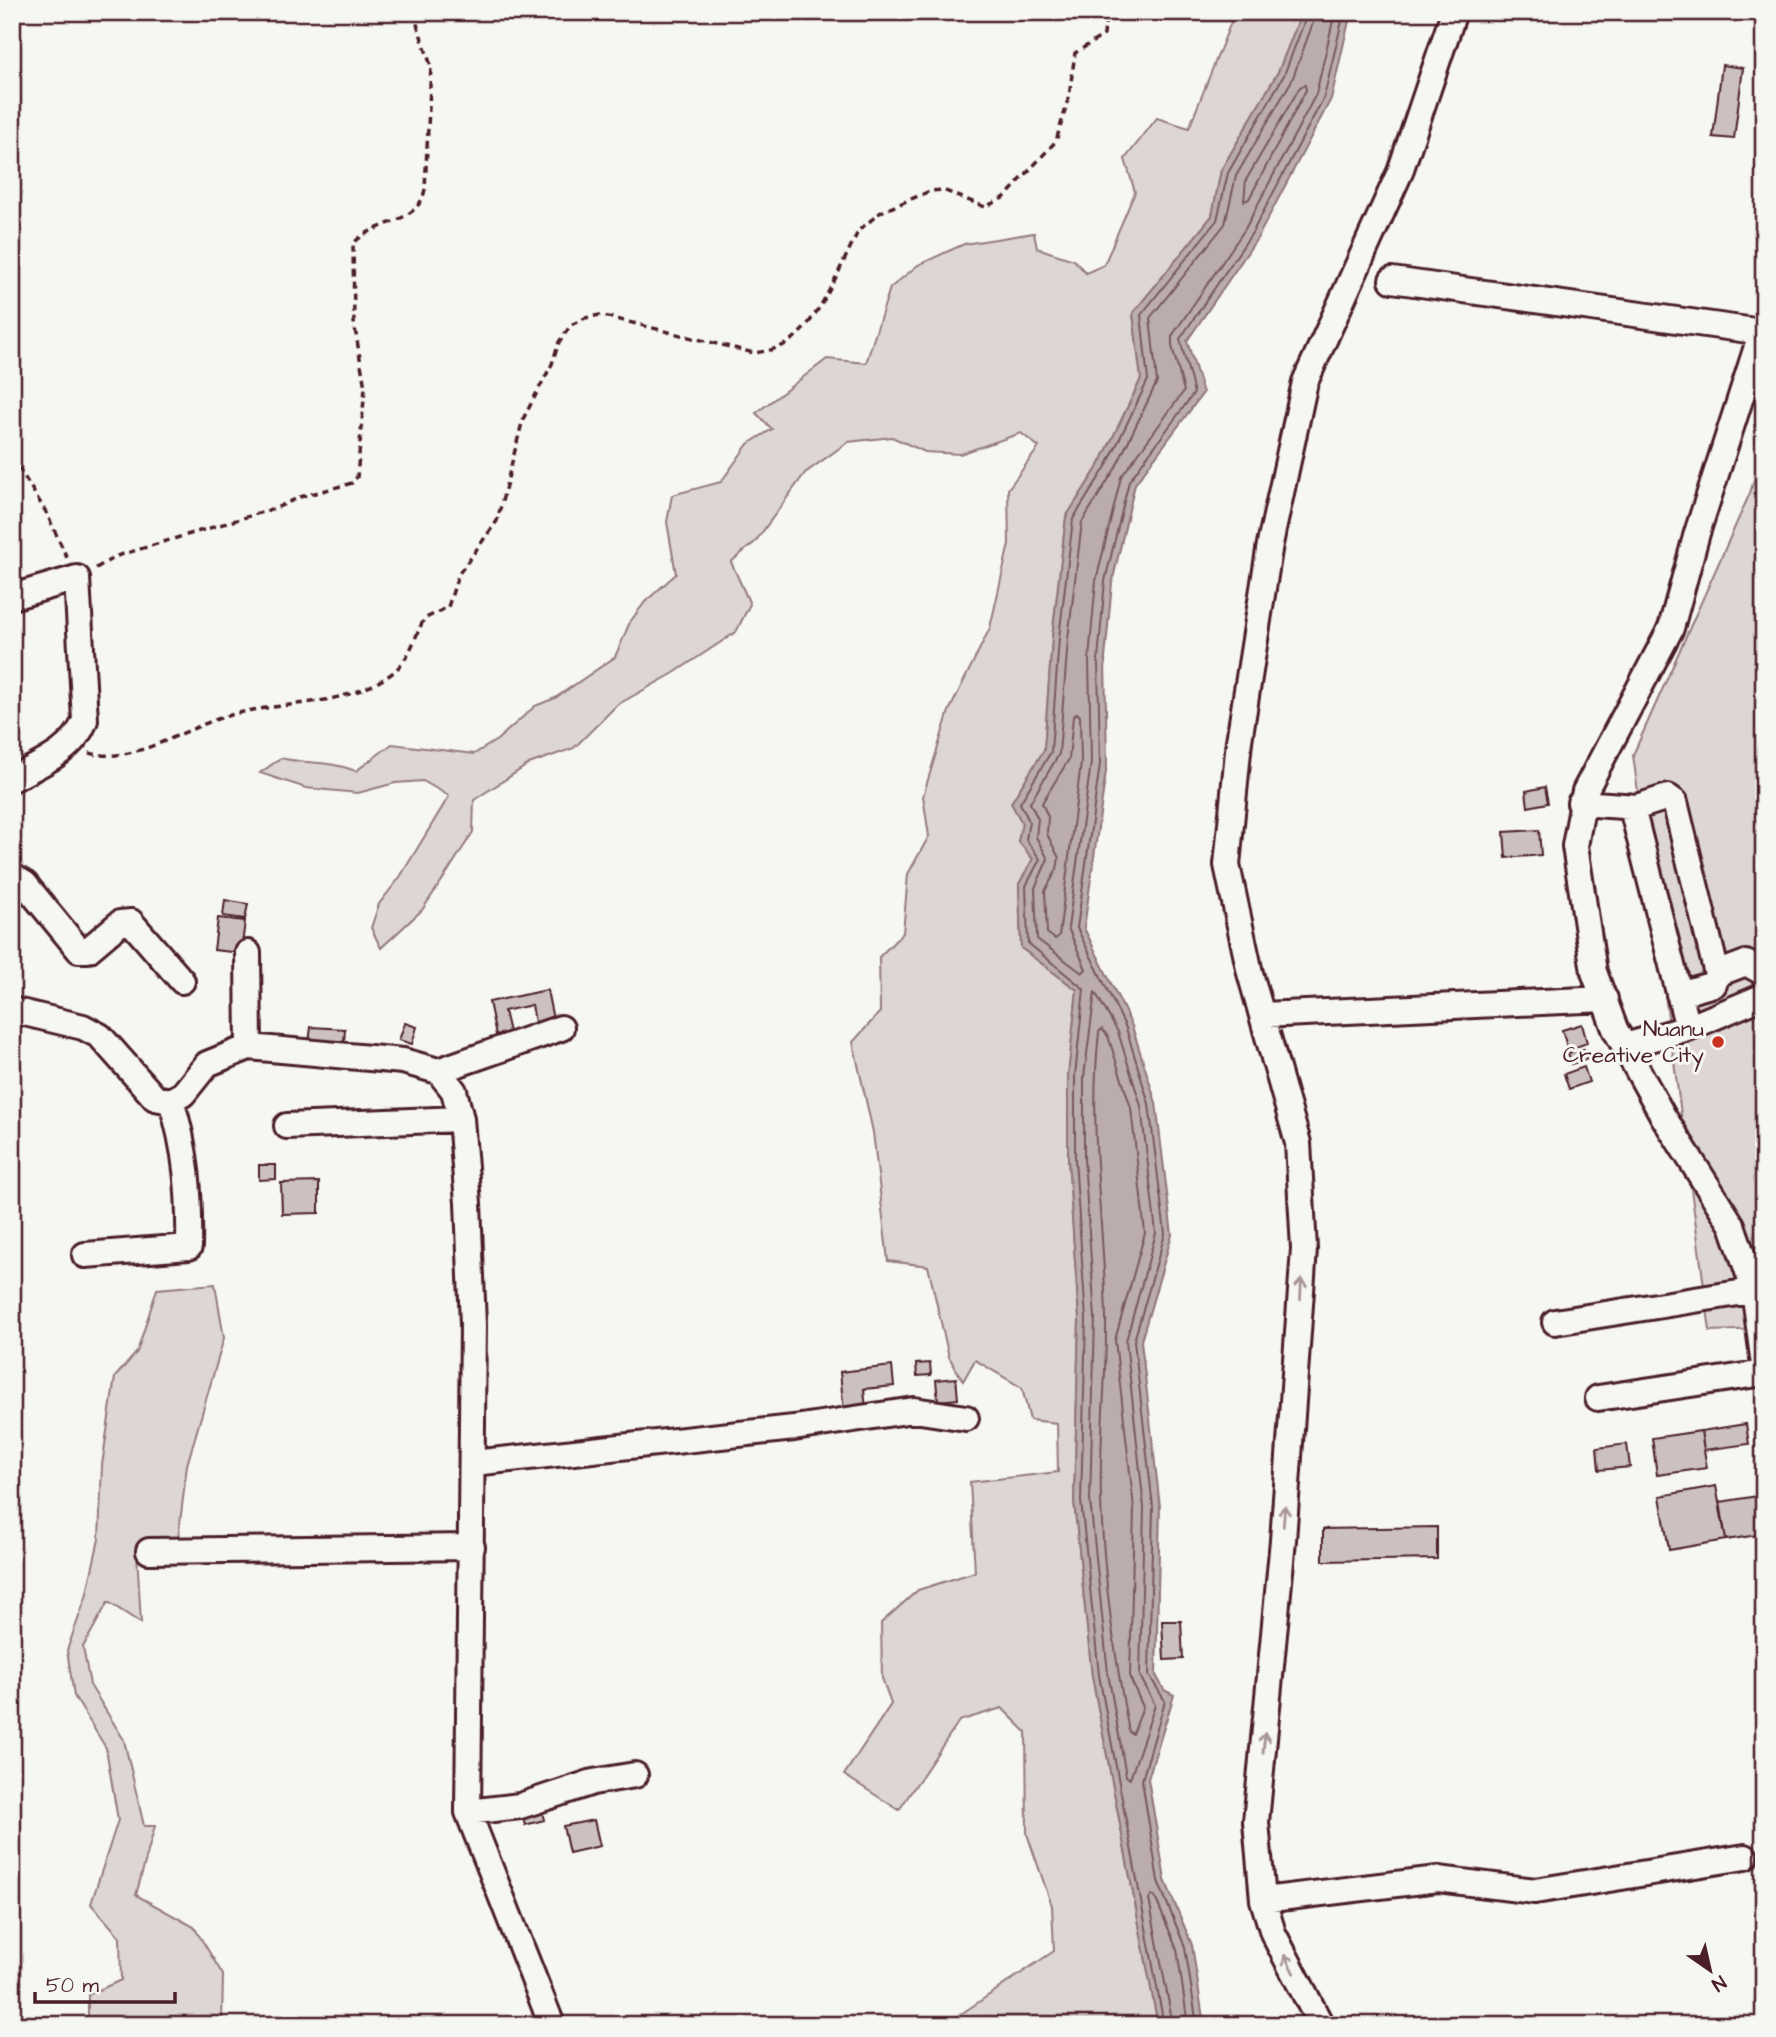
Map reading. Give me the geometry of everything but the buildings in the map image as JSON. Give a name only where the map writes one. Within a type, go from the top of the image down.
[{"type":"street","points":[[1321,2025],[1273,1933],[1263,1900],[1256,1822],[1283,1540],[1304,1249],[1298,1143],[1262,1015],[1227,865],[1239,741],[1270,544],[1305,382],[1401,172],[1454,12]]},
{"type":"street","points":[[1392,280],[1763,328],[1697,533],[1671,628],[1580,803],[1575,846],[1594,972],[1625,1046],[1663,1116],[1732,1224],[1759,1289],[1764,1365]]},
{"type":"street","points":[[12,597],[77,579],[85,720],[82,730],[66,747],[12,779]]},
{"type":"street","points":[[1580,803],[1637,807],[1668,797],[1675,802],[1717,974],[1714,984],[1679,994]]},
{"type":"street","points":[[1637,807],[1634,816],[1688,1028]]},
{"type":"street","points":[[12,876],[25,884],[79,950],[88,950],[120,923],[131,922],[182,981]]},
{"type":"street","points":[[247,954],[249,1047]]},
{"type":"street","points":[[1717,974],[1746,963],[1764,973]]},
{"type":"street","points":[[1625,1046],[1688,1028],[1764,996]]},
{"type":"street","points":[[1262,1015],[1605,999]]},
{"type":"street","points":[[12,1010],[83,1027],[100,1036],[155,1098],[171,1101],[183,1094],[207,1064],[249,1047],[403,1061],[438,1071],[561,1028]]},
{"type":"street","points":[[438,1071],[454,1091],[461,1119],[473,1311],[468,1812],[552,2025]]},
{"type":"street","points":[[85,1255],[189,1247],[189,1191],[181,1131],[171,1101]]},
{"type":"street","points":[[286,1126],[461,1119]]},
{"type":"street","points":[[1555,1322],[1759,1289]]},
{"type":"street","points":[[1598,1398],[1764,1373]]},
{"type":"street","points":[[473,1463],[794,1428],[914,1410],[966,1418]]},
{"type":"street","points":[[149,1551],[472,1547]]},
{"type":"street","points":[[468,1812],[520,1806],[593,1782],[635,1774]]},
{"type":"street","points":[[1263,1900],[1438,1879],[1535,1891],[1745,1857]]},
{"type":"path","points":[[12,457],[46,512],[77,579],[117,556],[352,483],[356,477],[365,388],[354,322],[353,244],[362,234],[412,213],[423,203],[425,190],[425,141],[431,66],[413,12]]},
{"type":"path","points":[[66,747],[94,755],[115,755],[228,715],[316,703],[342,696],[368,688],[394,672],[412,650],[424,619],[448,607],[458,575],[497,521],[523,419],[552,364],[559,342],[571,325],[584,317],[600,315],[754,353],[777,349],[789,342],[815,313],[859,230],[868,221],[930,191],[943,190],[985,206],[995,204],[1027,176],[1056,141],[1069,97],[1075,54],[1104,35],[1106,12]]},
{"type":"shaded area","points":[[1235,12],[1302,12],[1278,72],[1221,170],[1212,216],[1133,313],[1141,379],[1101,462],[1066,517],[1052,638],[1044,750],[1011,803],[1023,823],[1018,841],[1033,859],[1019,884],[1021,948],[1077,990],[1068,1076],[1068,1159],[1079,1319],[1074,1501],[1092,1676],[1158,2025],[962,2025],[958,2016],[1054,1951],[1052,1906],[1027,1834],[1026,1732],[1002,1708],[959,1721],[899,1810],[844,1775],[891,1704],[882,1678],[881,1623],[918,1590],[975,1572],[970,1482],[1058,1472],[1057,1423],[1030,1420],[1022,1388],[975,1360],[963,1381],[949,1357],[928,1266],[888,1261],[873,1132],[853,1042],[880,1012],[879,957],[903,933],[908,874],[929,836],[923,796],[949,711],[990,628],[1009,544],[1008,489],[1039,447],[1021,433],[960,454],[925,452],[892,437],[848,442],[805,473],[755,542],[731,562],[750,604],[736,632],[674,673],[617,705],[574,748],[529,764],[474,800],[473,832],[422,910],[381,948],[371,928],[379,904],[400,877],[449,796],[423,781],[395,783],[358,793],[306,788],[260,773],[281,758],[336,765],[356,771],[392,744],[474,754],[497,740],[535,706],[555,698],[615,657],[630,622],[645,602],[676,574],[667,522],[672,495],[721,482],[748,444],[772,429],[756,413],[827,359],[866,363],[890,288],[918,265],[964,244],[1034,233],[1037,248],[1074,260],[1086,273],[1104,265],[1135,192],[1125,159],[1157,118],[1189,128]]},
{"type":"shaded area","name":"Nuanu Creative City","points":[[1764,447],[1764,1329],[1710,1331],[1633,755],[1750,493]]},
{"type":"shaded area","points":[[215,1284],[224,1338],[187,1465],[177,1548],[137,1553],[141,1623],[108,1602],[83,1647],[90,1685],[124,1740],[144,1826],[155,1826],[136,1895],[194,1927],[223,1975],[222,2025],[88,2025],[88,1995],[121,1980],[120,1937],[91,1904],[118,1820],[106,1748],[74,1696],[67,1650],[86,1597],[99,1539],[102,1465],[115,1377],[137,1352],[157,1289]]},
{"type":"water","points":[[1302,12],[1351,12],[1331,99],[1258,237],[1187,341],[1203,393],[1135,484],[1112,583],[1105,659],[1107,764],[1084,928],[1132,1026],[1156,1103],[1172,1235],[1141,1341],[1160,1507],[1156,1675],[1164,1690],[1174,1695],[1148,1779],[1165,1880],[1192,1945],[1204,2025],[1158,2025],[1092,1676],[1074,1501],[1079,1319],[1068,1159],[1068,1076],[1077,990],[1021,948],[1019,884],[1033,859],[1018,841],[1022,823],[1011,803],[1044,750],[1052,638],[1066,517],[1101,462],[1141,379],[1133,313],[1212,216],[1221,170],[1278,72]]},
{"type":"place","name":"Nuanu Creative City","points":[[1718,1042]]}]
